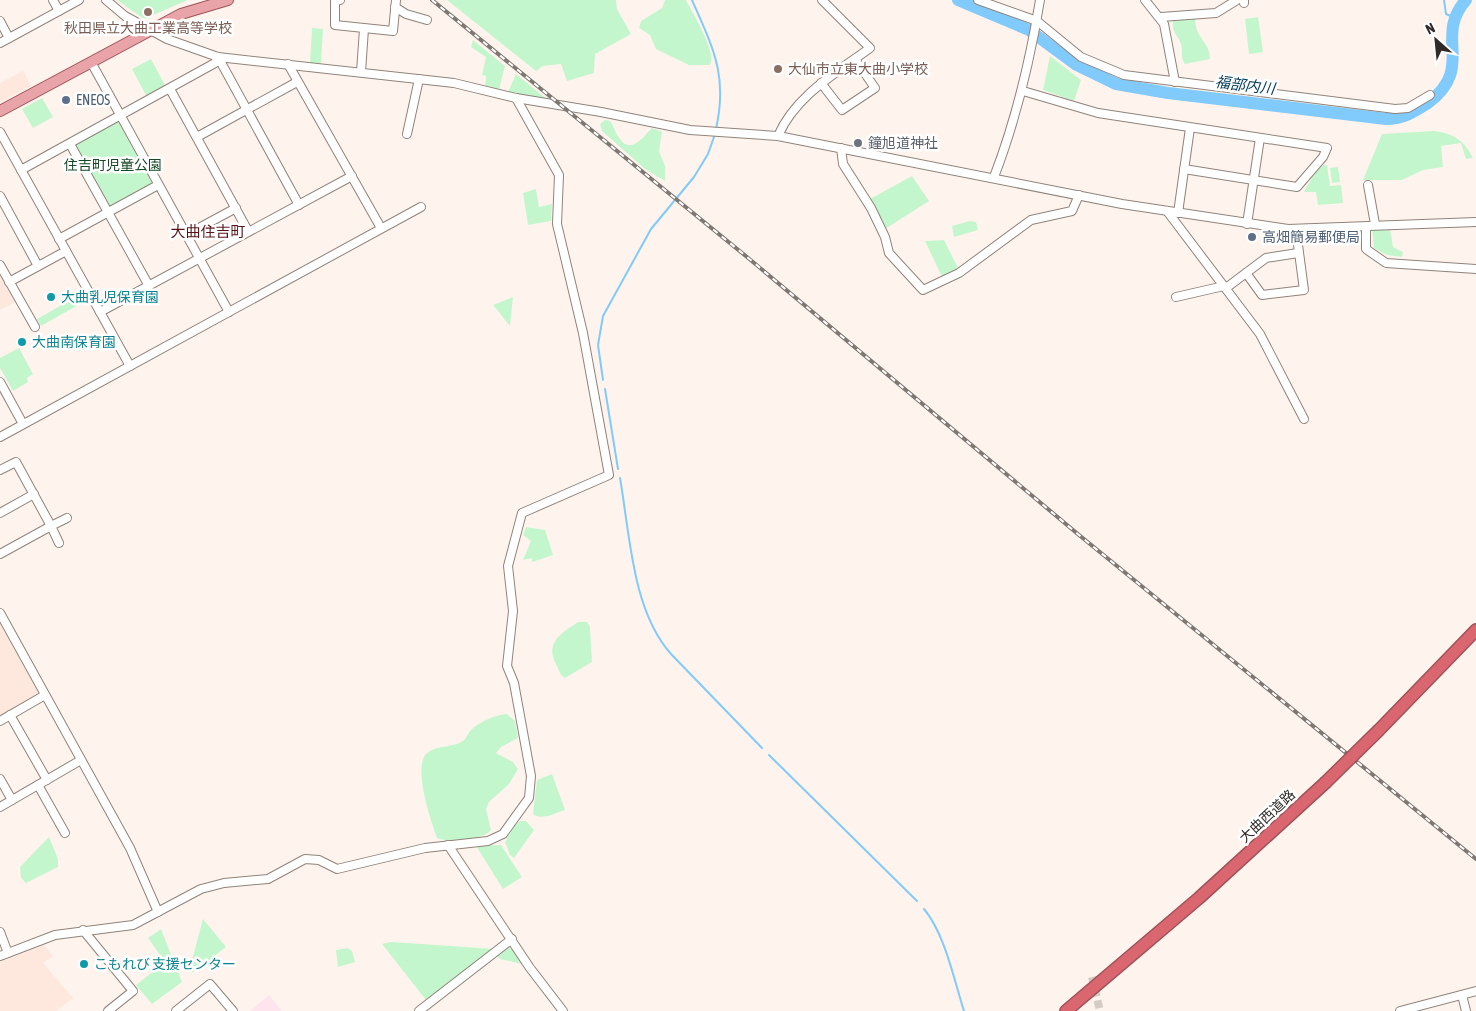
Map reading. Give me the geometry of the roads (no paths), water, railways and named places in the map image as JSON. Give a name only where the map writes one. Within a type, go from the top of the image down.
[{"type":"highway","name":"大曲西道路","points":[[1066,1011],[1199,898],[1325,783],[1476,630]]},
{"type":"main road","points":[[0,111],[181,14],[228,0]]},
{"type":"street","points":[[53,0],[59,11]]},
{"type":"street","points":[[0,43],[79,0]]},
{"type":"street","points":[[106,0],[125,16],[167,39],[218,57],[454,83],[516,98],[601,112],[690,130],[778,136],[1178,213],[1296,230],[1366,227],[1375,224],[1476,222]]},
{"type":"street","points":[[340,0],[335,1],[335,25],[392,31],[395,3]]},
{"type":"street","points":[[778,136],[792,110],[821,83],[870,48],[822,0]]},
{"type":"street","points":[[978,0],[1036,23],[1071,50],[1103,68],[1124,75],[1395,109],[1408,108],[1430,95]]},
{"type":"street","points":[[994,177],[1023,91],[1040,0]]},
{"type":"street","points":[[1145,0],[1161,17],[1175,82]]},
{"type":"street","points":[[1161,17],[1216,12],[1242,1]]},
{"type":"street","points":[[395,3],[406,14],[427,20]]},
{"type":"street","points":[[0,21],[9,38]]},
{"type":"street","points":[[361,72],[364,29]]},
{"type":"street","points":[[21,170],[170,89],[215,63],[218,57]]},
{"type":"street","points":[[218,57],[299,204]]},
{"type":"street","points":[[821,83],[842,110],[875,88],[855,59]]},
{"type":"street","points":[[90,62],[229,312]]},
{"type":"street","points":[[288,64],[381,228]]},
{"type":"street","points":[[407,134],[419,79]]},
{"type":"street","points":[[197,137],[297,82]]},
{"type":"street","points":[[170,89],[248,231]]},
{"type":"street","points":[[1023,91],[1098,113],[1327,148],[1323,158],[1298,187],[1184,169]]},
{"type":"street","points":[[0,956],[55,935],[134,925],[201,889],[224,883],[268,879],[305,859],[319,860],[337,869],[425,848],[497,838],[508,828],[529,798],[531,776],[529,762],[514,683],[507,666],[513,611],[508,566],[522,513],[609,475],[583,333],[557,224],[559,174],[516,98]]},
{"type":"street","points":[[1178,213],[1190,128]]},
{"type":"street","points":[[0,132],[130,366]]},
{"type":"street","points":[[1248,224],[1260,138]]},
{"type":"street","points":[[70,144],[150,286]]},
{"type":"street","points":[[840,148],[843,164],[871,208],[885,238],[889,253],[923,290],[959,272],[1031,220],[1072,211],[1079,195]]},
{"type":"street","points":[[100,312],[352,176]]},
{"type":"street","points":[[60,239],[158,185]]},
{"type":"street","points":[[1368,185],[1375,224]]},
{"type":"street","points":[[1,200],[38,266]]},
{"type":"street","points":[[0,437],[420,207]]},
{"type":"street","points":[[186,235],[236,208]]},
{"type":"street","points":[[1167,211],[1260,334],[1304,419]]},
{"type":"street","points":[[1366,227],[1366,249],[1386,262],[1476,269]]},
{"type":"street","points":[[1246,273],[1266,296],[1304,290],[1296,230]]},
{"type":"street","points":[[10,282],[66,251]]},
{"type":"street","points":[[1176,297],[1225,287],[1266,258],[1298,253]]},
{"type":"street","points":[[0,265],[36,327]]},
{"type":"street","points":[[0,382],[23,424]]},
{"type":"street","points":[[0,470],[16,462],[59,543]]},
{"type":"street","points":[[0,513],[34,494]]},
{"type":"street","points":[[0,554],[67,518]]},
{"type":"street","points":[[0,613],[130,848],[158,912]]},
{"type":"street","points":[[0,720],[45,696]]},
{"type":"street","points":[[10,715],[47,780]]},
{"type":"street","points":[[0,807],[81,760]]},
{"type":"street","points":[[0,779],[12,800]]},
{"type":"street","points":[[38,785],[65,833]]},
{"type":"street","points":[[448,845],[530,968],[563,1011]]},
{"type":"street","points":[[83,930],[133,991],[108,1011]]},
{"type":"street","points":[[0,932],[8,953]]},
{"type":"street","points":[[419,1011],[512,940]]},
{"type":"street","points":[[176,1011],[210,984],[233,1011]]},
{"type":"street","points":[[1400,1011],[1476,991]]},
{"type":"street","points":[[1462,994],[1466,1011]]},
{"type":"waterway","points":[[692,0],[712,48],[719,77],[720,93],[716,129]]},
{"type":"waterway","name":"福部内川","points":[[958,0],[1029,30],[1075,64],[1116,84],[1168,93],[1386,119],[1398,118],[1413,112],[1428,103],[1442,90],[1450,77],[1453,27],[1457,14],[1466,0]]},
{"type":"waterway","points":[[1444,0],[1446,14],[1455,18]]},
{"type":"waterway","points":[[603,380],[598,345],[603,316],[651,229],[694,177],[708,154],[715,134]]},
{"type":"waterway","points":[[605,389],[618,469]]},
{"type":"waterway","points":[[620,478],[630,547],[640,594],[658,636],[671,654],[762,748]]},
{"type":"waterway","points":[[769,755],[917,901]]},
{"type":"waterway","points":[[924,909],[938,931],[964,1011]]},
{"type":"tunnel","points":[[1092,977],[1100,1011]]},
{"type":"railway","points":[[432,0],[747,257],[1079,535],[1476,859]]},
{"type":"place","name":"秋田県立大曲工業高等学校","points":[[148,12]]},
{"type":"place","name":"大仙市立東大曲小学校","points":[[778,69]]},
{"type":"place","name":"ENEOS","points":[[66,100]]},
{"type":"place","name":"鐘旭道神社","points":[[858,143]]},
{"type":"place","name":"高畑簡易郵便局","points":[[1252,237]]},
{"type":"place","name":"大曲乳児保育園","points":[[51,297]]},
{"type":"place","name":"大曲南保育園","points":[[22,342]]},
{"type":"place","name":"こもれび 支援センター","points":[[84,964]]},
{"type":"district","name":"大曲住吉町","points":[[208,231]]},
{"type":"park label","name":"住吉町児童公園","points":[[113,165]]}]
